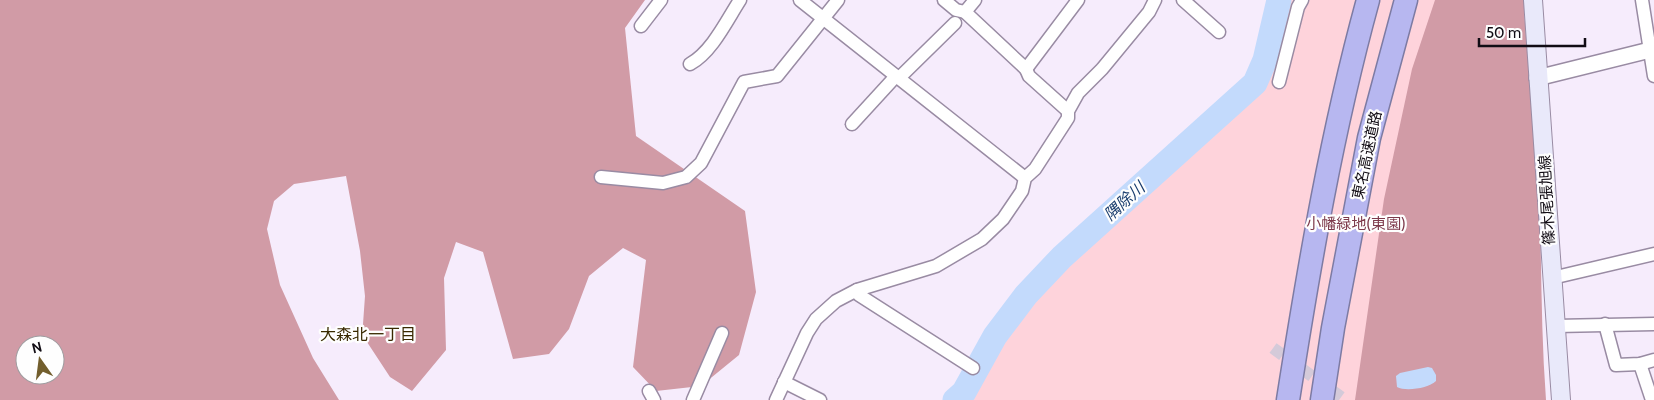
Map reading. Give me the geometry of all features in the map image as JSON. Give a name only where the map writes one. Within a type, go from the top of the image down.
[{"type":"highway","points":[[1288,400],[1311,259],[1327,176],[1368,0]]},
{"type":"highway","name":"東名高速道路","points":[[1322,400],[1333,328],[1369,138],[1406,0]]},
{"type":"main road","name":"篠木尾張旭線","points":[[1532,0],[1561,400]]},
{"type":"street","points":[[641,26],[661,0]]},
{"type":"street","points":[[690,64],[705,53],[740,0]]},
{"type":"street","points":[[800,0],[1025,178]]},
{"type":"street","points":[[601,178],[663,183],[686,177],[701,163],[744,82],[777,76],[838,0]]},
{"type":"street","points":[[944,0],[956,10],[965,12],[1026,69],[1029,76],[1068,111]]},
{"type":"street","points":[[965,12],[975,0]]},
{"type":"street","points":[[1026,69],[1078,0]]},
{"type":"street","points":[[776,400],[806,333],[816,319],[836,301],[857,290],[936,266],[982,239],[1003,219],[1022,192],[1025,178],[1035,169],[1068,118],[1068,111],[1078,93],[1102,69],[1143,20],[1155,0]]},
{"type":"street","points":[[1183,0],[1219,32]]},
{"type":"street","points":[[1279,82],[1298,8],[1302,0]]},
{"type":"street","points":[[1642,0],[1652,50],[1654,76]]},
{"type":"street","points":[[852,124],[897,77],[955,22]]},
{"type":"street","points":[[1537,78],[1652,50]]},
{"type":"street","points":[[1552,278],[1654,254]]},
{"type":"street","points":[[857,290],[859,295],[973,368]]},
{"type":"street","points":[[1605,324],[1616,365],[1640,364],[1654,360]]},
{"type":"street","points":[[1556,326],[1654,324]]},
{"type":"street","points":[[693,400],[722,333]]},
{"type":"street","points":[[1640,364],[1652,400]]},
{"type":"street","points":[[784,382],[820,400]]},
{"type":"green space","name":"小幡緑地(東園)","points":[[1285,0],[1516,0],[1542,400],[965,400],[978,392],[977,366],[985,338],[1021,293],[1076,238],[1268,67]]},
{"type":"shaded area","points":[[0,0],[645,0],[625,28],[636,136],[745,211],[756,292],[739,355],[701,386],[656,391],[633,367],[646,260],[623,248],[589,276],[569,329],[549,354],[513,359],[483,252],[456,242],[444,278],[446,350],[412,391],[390,377],[367,342],[363,324],[365,296],[360,251],[346,176],[294,184],[274,201],[267,229],[280,285],[313,358],[339,400],[0,400]]},
{"type":"shaded area","points":[[1435,0],[1524,0],[1538,160],[1546,400],[1355,400],[1384,199],[1412,69]]},
{"type":"water","points":[[1428,367],[1432,368],[1436,375],[1436,381],[1433,383],[1411,389],[1397,387],[1396,376],[1400,373]]},
{"type":"waterway","name":"隅除川","points":[[955,400],[964,392],[995,336],[1026,295],[1062,257],[1255,83],[1265,60],[1279,0]]},
{"type":"tunnel","points":[[1273,348],[1345,400]]},
{"type":"district","name":"大森北一丁目","points":[[368,334]]}]
